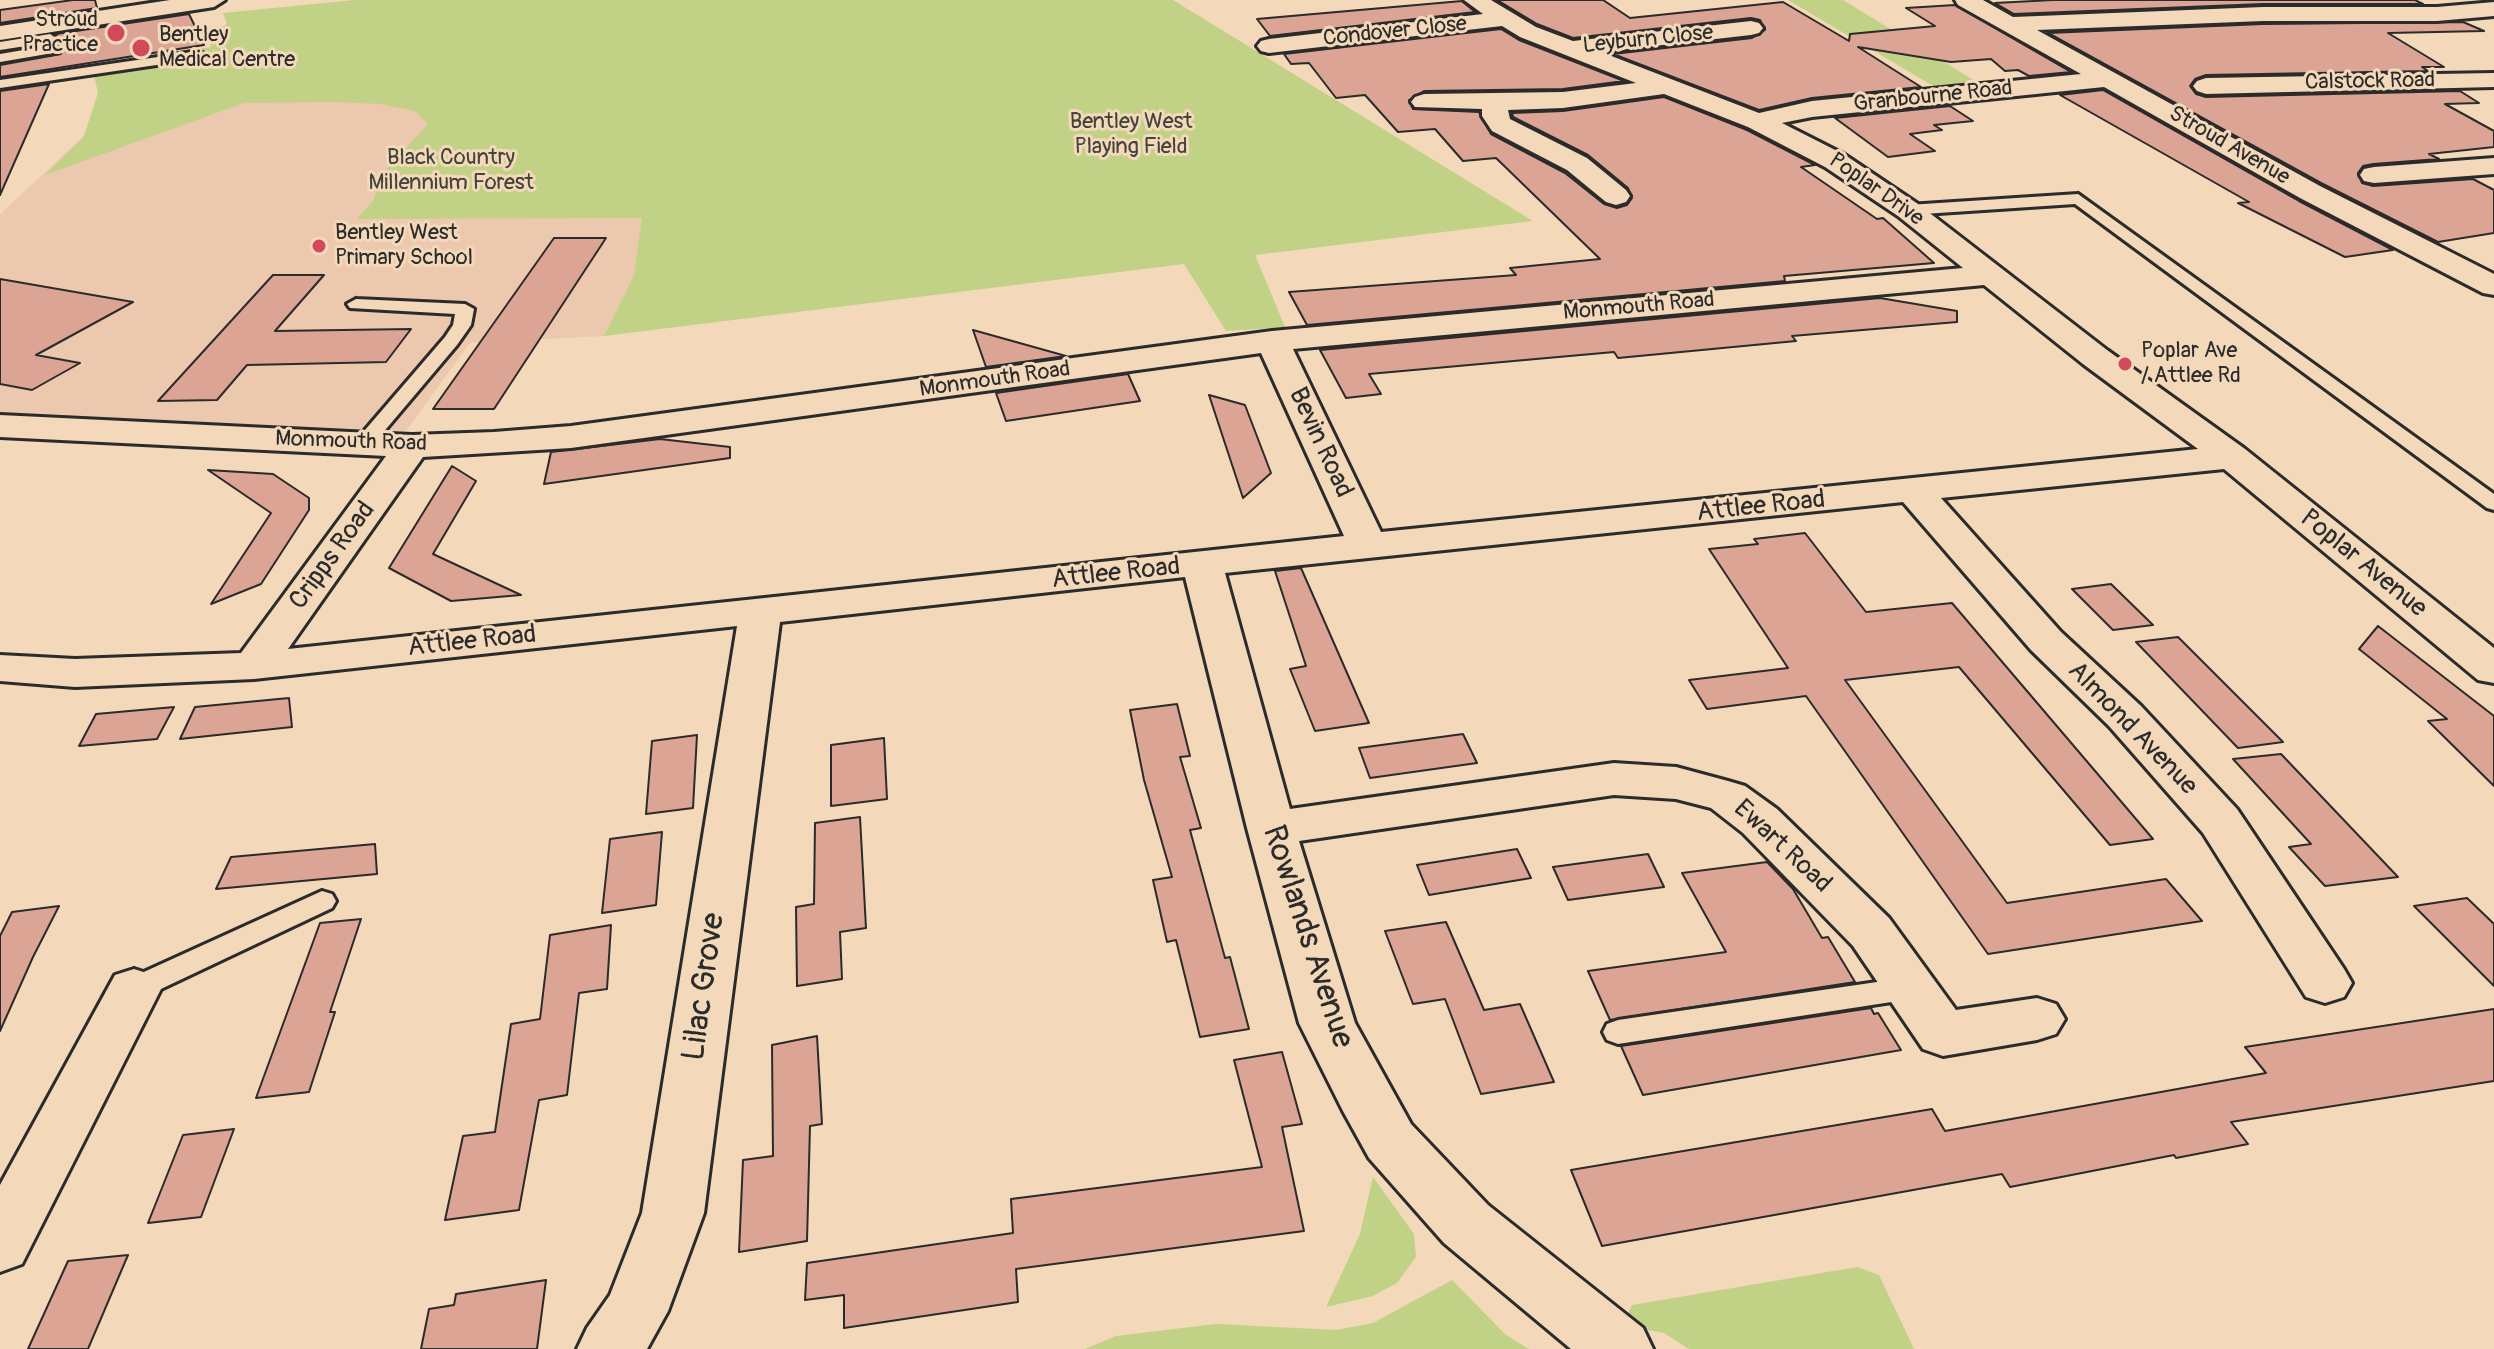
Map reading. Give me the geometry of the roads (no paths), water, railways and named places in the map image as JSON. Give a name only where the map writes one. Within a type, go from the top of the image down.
[{"type":"street","points":[[1,44],[214,0]]},
{"type":"street","name":"Poplar Drive","points":[[1475,0],[1503,19],[1567,48],[1757,121],[1835,161],[1908,210],[1989,275],[2232,457]]},
{"type":"street","name":"Stroud Avenue","points":[[1966,0],[2310,192],[2494,286]]},
{"type":"street","points":[[2009,24],[2263,14],[2396,15],[2494,9]]},
{"type":"street","points":[[2396,15],[2433,37]]},
{"type":"street","name":"Condover Close","points":[[1278,42],[1503,19]]},
{"type":"street","name":"Leyburn Close","points":[[1567,48],[1741,34]]},
{"type":"street","points":[[2470,59],[2494,77]]},
{"type":"street","name":"Calstock Road","points":[[2206,86],[2257,91],[2494,77]]},
{"type":"street","name":"Granbourne Road","points":[[1757,121],[1812,109],[2111,79]]},
{"type":"street","points":[[1424,102],[1501,102],[1607,95],[1662,87]]},
{"type":"street","points":[[1501,102],[1495,108],[1495,116],[1501,125],[1577,164],[1616,196]]},
{"type":"street","points":[[2374,175],[2494,166]]},
{"type":"street","points":[[2417,172],[2447,188]]},
{"type":"street","name":"Monmouth Road","points":[[0,426],[412,446],[571,437],[1272,341],[1989,275]]},
{"type":"street","name":"Bevin Road","points":[[1272,341],[1368,545]]},
{"type":"street","name":"Cripps Road","points":[[254,666],[412,446]]},
{"type":"street","name":"Attlee Road","points":[[0,668],[75,673],[254,666],[1368,545],[1915,492],[2232,457]]},
{"type":"street","name":"Poplar Avenue","points":[[2232,457],[2494,670]]},
{"type":"street","name":"Almond Avenue","points":[[1915,492],[2046,641],[2125,716],[2220,821],[2325,983]]},
{"type":"street","name":"Rowlands Avenue","points":[[1202,564],[1271,828],[1327,1023],[1390,1141],[1466,1224],[1620,1349]]},
{"type":"street","name":"Lilac Grove","points":[[610,1349],[636,1311],[673,1213],[760,612]]},
{"type":"street","name":"Ewart Road","points":[[1271,828],[1614,779],[1676,783],[1728,797],[1760,821],[1871,932],[1943,1034],[2037,1019]]},
{"type":"street","points":[[0,1245],[134,989]]},
{"type":"lane","points":[[0,84],[199,55]]},
{"type":"lane","points":[[1908,210],[2078,199],[2494,504]]},
{"type":"lane","points":[[356,304],[465,309],[462,325],[451,341],[363,444]]},
{"type":"lane","points":[[134,989],[322,901]]},
{"type":"lane","points":[[1618,1032],[1911,988]]},
{"type":"place","name":"Stroud Practice","points":[[116,33]]},
{"type":"place","name":"Bentley Medical Centre","points":[[141,48]]},
{"type":"place","name":"Bentley West Primary School","points":[[319,246]]},
{"type":"place","name":"Poplar Ave / Attlee Rd","points":[[2125,364]]},
{"type":"park label","name":"Bentley West Playing Field","points":[[1131,134]]},
{"type":"park label","name":"Black Country Millennium Forest","points":[[451,170]]}]
